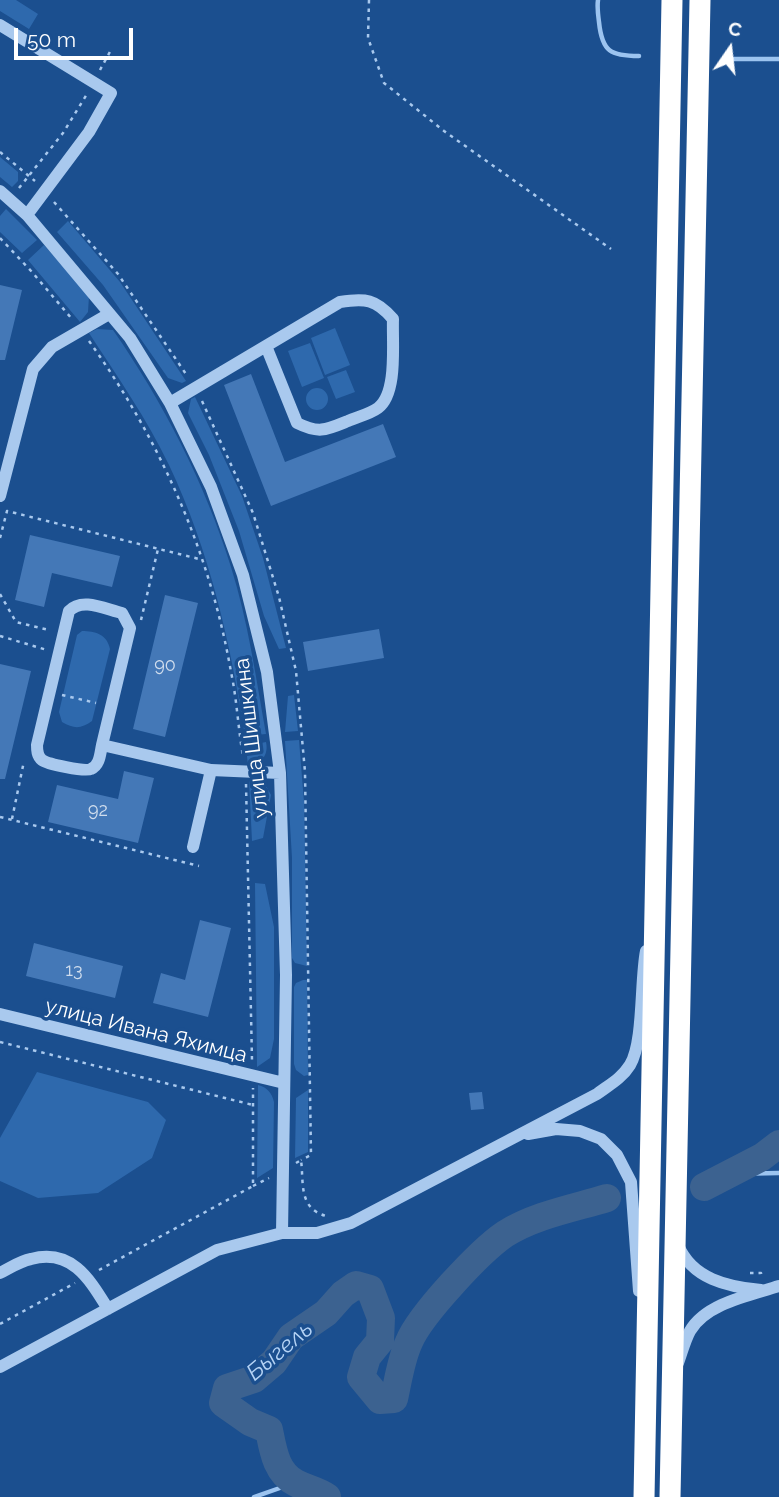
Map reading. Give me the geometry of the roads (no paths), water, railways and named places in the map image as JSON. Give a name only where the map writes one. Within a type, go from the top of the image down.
[{"type":"highway","points":[[644,1497],[672,0]]},
{"type":"highway","points":[[670,1497],[700,0]]},
{"type":"street","points":[[0,25],[111,93],[89,132],[27,215]]},
{"type":"street","name":"улица Шишкина","points":[[5,195],[27,215],[130,338],[170,403],[211,486],[243,575],[267,672],[280,773],[286,975],[282,1233]]},
{"type":"street","points":[[170,403],[340,302],[360,299],[382,306],[393,319],[391,387],[387,398],[377,409],[326,430],[311,430],[297,423],[266,346]]},
{"type":"street","points":[[0,496],[5,452],[33,369],[52,347],[109,314]]},
{"type":"street","points":[[83,603],[122,613],[130,628],[102,745],[99,761],[93,769],[85,771],[43,761],[37,754],[69,611],[75,605],[83,603]]},
{"type":"street","points":[[102,745],[211,770],[280,773]]},
{"type":"street","points":[[193,847],[211,770]]},
{"type":"street","points":[[0,1367],[217,1250],[282,1233],[317,1233],[351,1223],[597,1094],[620,1077],[631,1064],[638,1046],[642,973],[654,913]]},
{"type":"street","name":"улица Ивана Яхимца","points":[[0,1014],[284,1083]]},
{"type":"street","points":[[510,1138],[556,1129],[580,1131],[601,1139],[617,1155],[631,1182],[646,1380]]},
{"type":"street","points":[[675,1236],[687,1262],[696,1270],[736,1288],[765,1290]]},
{"type":"street","points":[[0,1273],[30,1259],[50,1257],[69,1262],[88,1276],[108,1309]]},
{"type":"street","points":[[672,1379],[690,1331],[702,1316],[719,1307],[779,1286]]},
{"type":"waterway","points":[[598,0],[600,32],[606,46],[621,55],[639,56]]},
{"type":"waterway","points":[[734,59],[779,59]]},
{"type":"waterway","name":"Быгель","points":[[704,1187],[762,1157],[779,1144]]},
{"type":"waterway","points":[[730,1174],[779,1173]]},
{"type":"waterway","name":"Быгель","points":[[327,1497],[289,1479],[276,1460],[269,1430],[250,1422],[223,1403],[227,1388],[254,1379],[274,1362],[291,1337],[326,1313],[343,1294],[356,1285],[370,1289],[381,1318],[380,1341],[367,1357],[361,1377],[380,1400],[394,1399],[404,1356],[415,1330],[438,1300],[481,1254],[517,1227],[607,1198]]},
{"type":"waterway","points":[[254,1497],[294,1483]]}]
